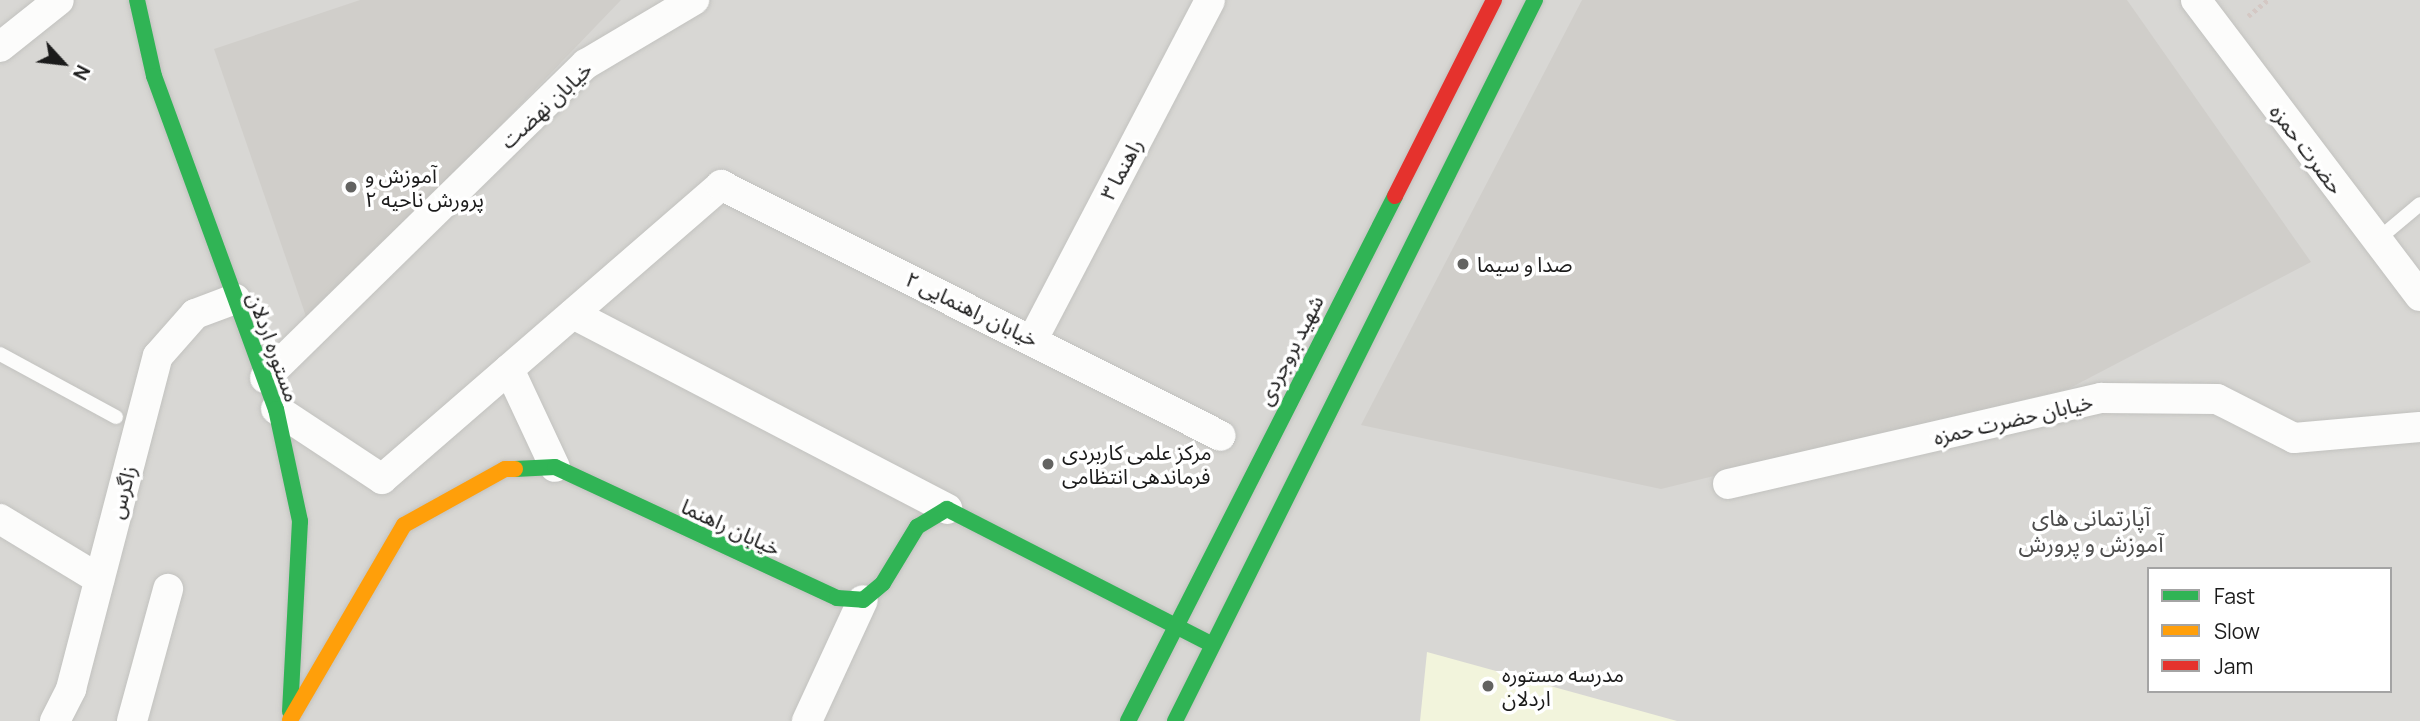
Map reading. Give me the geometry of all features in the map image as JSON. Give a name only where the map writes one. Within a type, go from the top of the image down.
[{"type":"street","points":[[0,47],[59,0]]},
{"type":"street","name":"مستوره اردلان","points":[[137,0],[154,76],[276,409],[300,522],[290,721]]},
{"type":"street","name":"خیابان نهضت","points":[[265,379],[586,64],[695,0]]},
{"type":"street","name":"راهنما ۳","points":[[1032,339],[1210,0]]},
{"type":"street","name":"شهید بروجردی","points":[[1128,721],[1494,0]]},
{"type":"street","points":[[1175,721],[1211,644],[1535,0]]},
{"type":"street","name":"حضرت حمزه","points":[[2196,0],[2420,296]]},
{"type":"street","name":"خیابان راهنمایی ۲","points":[[573,314],[722,185],[1221,436]]},
{"type":"street","name":"زاگرس","points":[[55,721],[71,689],[158,356],[195,314],[234,299]]},
{"type":"street","points":[[276,409],[382,479],[573,314],[1211,644]]},
{"type":"street","points":[[509,369],[555,467]]},
{"type":"street","name":"خیابان حضرت حمزه","points":[[1728,484],[2101,398],[2217,399],[2294,438],[2420,427]]},
{"type":"street","name":"خیابان راهنما","points":[[290,721],[404,526],[505,470],[555,467],[836,598],[863,600]]},
{"type":"street","points":[[807,721],[863,600],[883,583],[917,527],[947,509]]},
{"type":"street","points":[[0,519],[99,579]]},
{"type":"street","points":[[132,721],[168,589]]},
{"type":"lane","points":[[2376,241],[2420,204]]},
{"type":"lane","points":[[0,354],[116,417]]},
{"type":"shaded area","points":[[0,0],[2420,0],[2420,721],[0,721]]},
{"type":"shaded area","name":"مدرسه مستوره اردلان","points":[[1427,652],[1677,721],[1420,721]]},
{"type":"building","name":"آموزش و پرورش ناحیه ۲","points":[[360,0],[621,0],[309,325],[214,49]]},
{"type":"building","points":[[1582,0],[2127,0],[2311,262],[2068,389],[1661,489],[1361,425]]},
{"type":"traffic: fast","points":[[137,0],[154,76],[276,409],[300,521],[290,712]]},
{"type":"traffic: fast","points":[[1175,721],[1535,0]]},
{"type":"traffic: fast","points":[[1128,721],[1395,196]]},
{"type":"traffic: fast","points":[[515,469],[555,467],[837,598],[863,600],[883,583],[917,527],[947,509],[1211,644]]},
{"type":"traffic: slow","points":[[290,720],[404,525],[505,469],[515,469]]},
{"type":"traffic: jam","points":[[1395,196],[1494,0]]},
{"type":"place","name":"آموزش و پرورش ناحیه ۲","points":[[351,187]]},
{"type":"place","name":"صدا و سیما","points":[[1463,264]]},
{"type":"place","name":"مرکز علمی کاربردی فرماندهی انتظامی","points":[[1048,464]]},
{"type":"place","name":"مدرسه مستوره اردلان","points":[[1488,686]]},
{"type":"district","name":"آپارتمانی های آموزش و پرورش","points":[[2091,530]]}]
